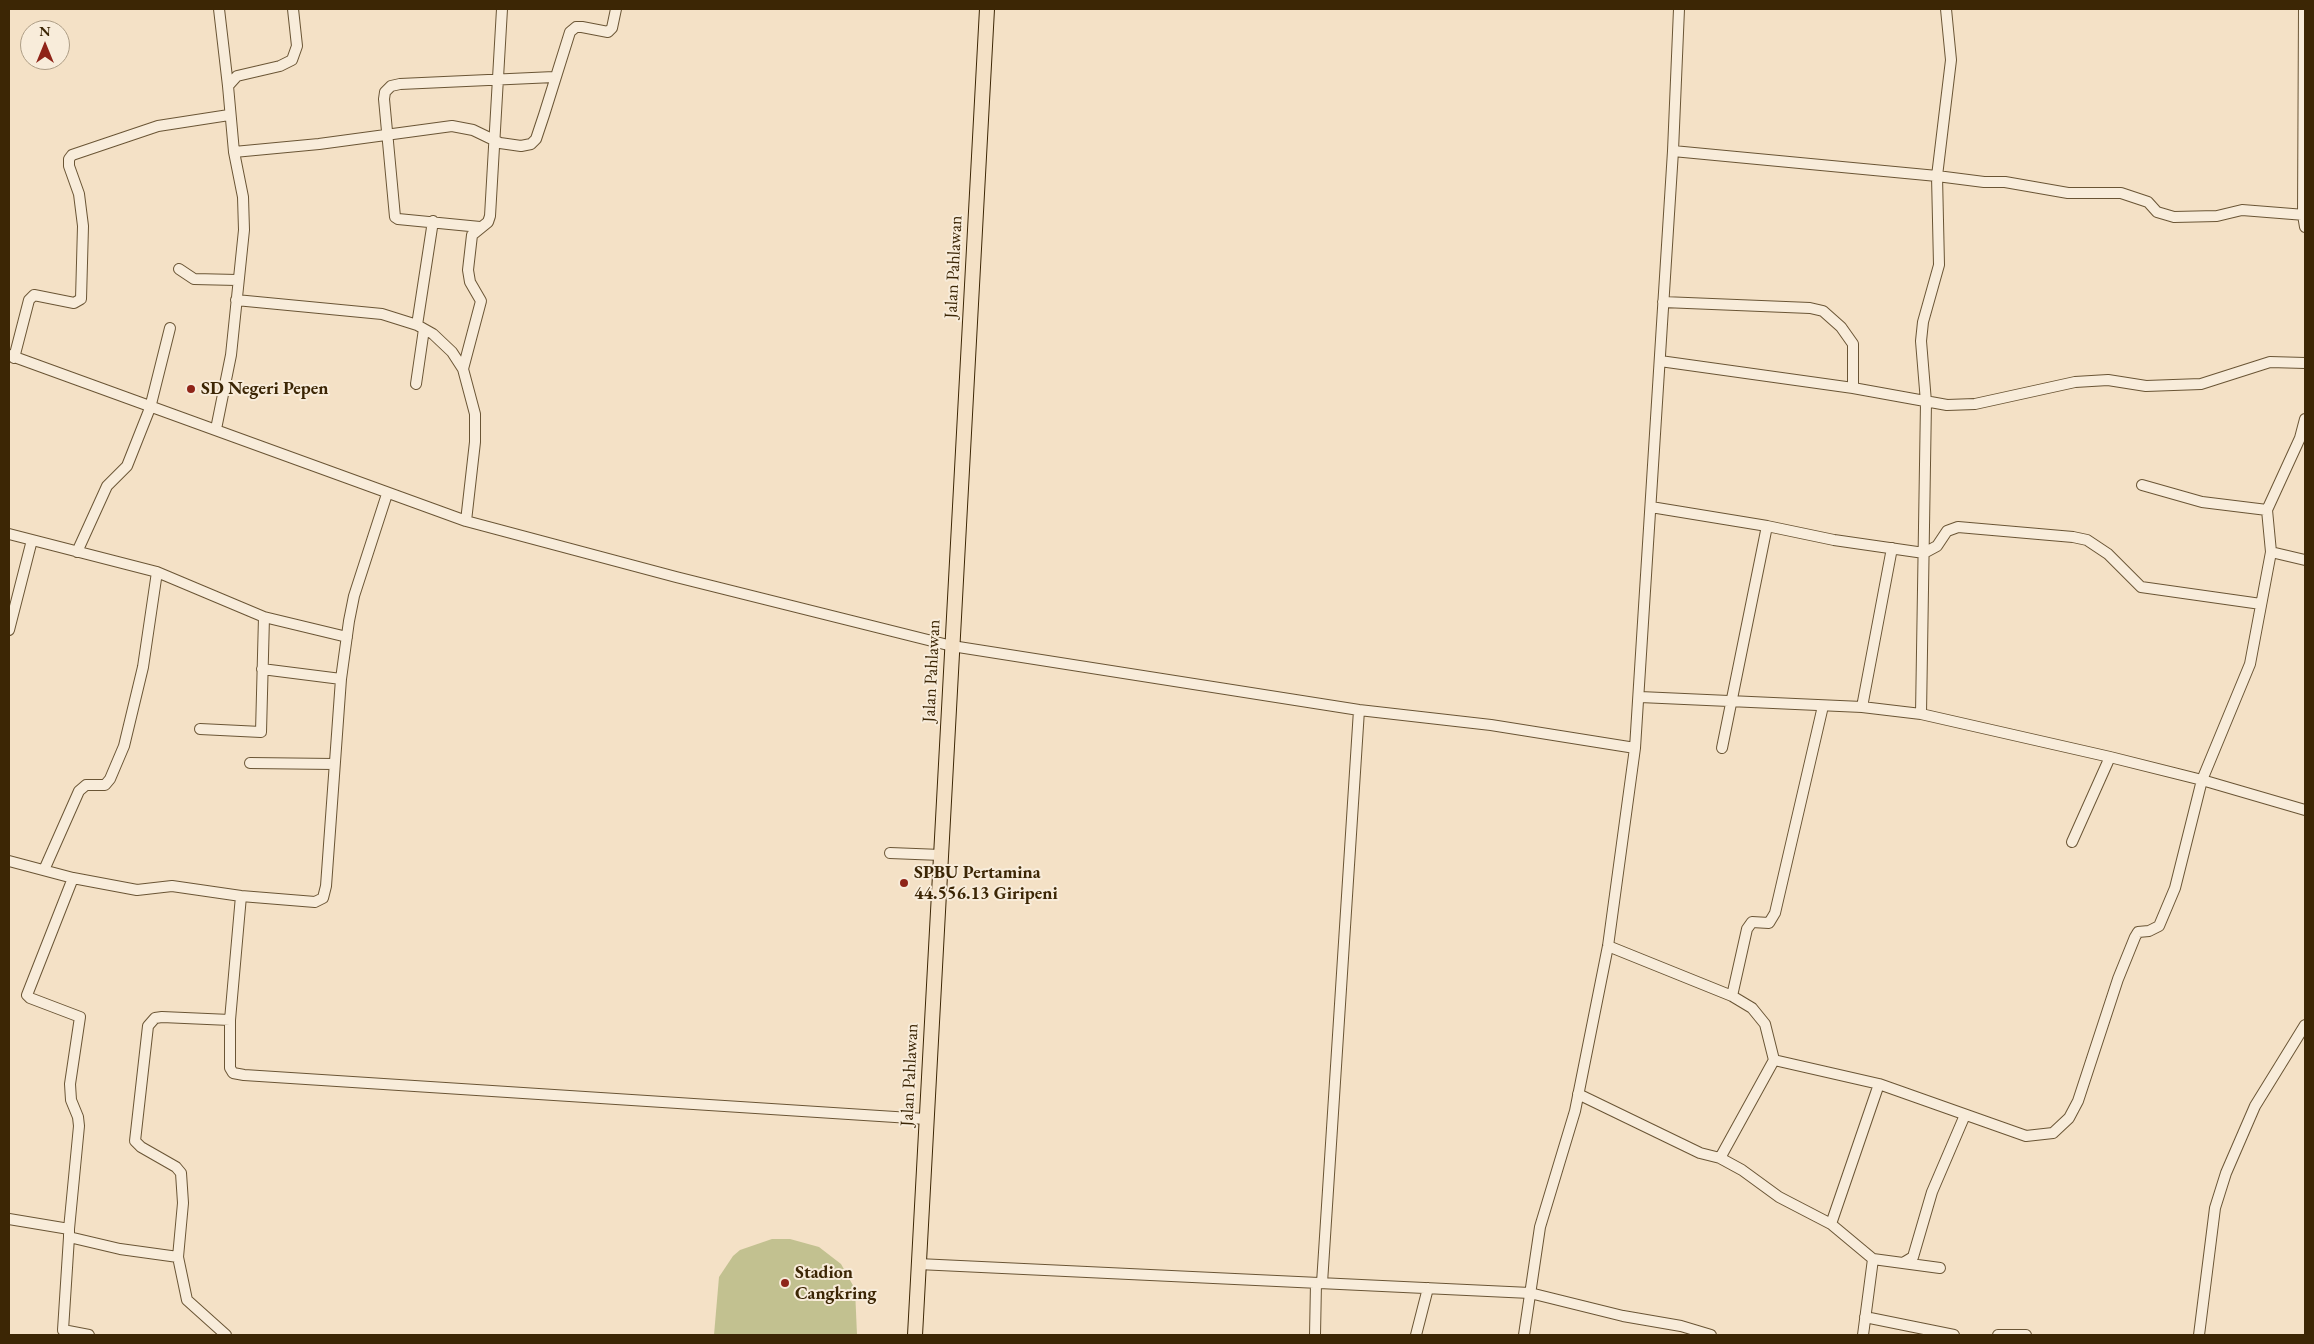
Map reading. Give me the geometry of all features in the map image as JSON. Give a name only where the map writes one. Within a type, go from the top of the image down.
[{"type":"main road","name":"Jalan Pahlawan","points":[[915,1335],[987,9]]},
{"type":"street","points":[[216,429],[231,354],[237,280],[244,230],[243,197],[229,115],[228,86],[219,9]]},
{"type":"street","points":[[228,86],[237,76],[280,66],[292,60],[297,46],[293,9]]},
{"type":"street","points":[[464,368],[481,301],[470,282],[468,270],[472,235],[488,222],[490,216],[502,9]]},
{"type":"street","points":[[234,152],[388,136],[457,126],[473,130],[495,141],[520,146],[531,144],[536,139],[542,123],[554,77],[570,32],[576,27],[582,27],[608,32],[611,30],[616,9]]},
{"type":"street","points":[[1524,1335],[1540,1227],[1578,1094],[1608,946],[1635,748],[1640,698],[1673,151],[1679,9]]},
{"type":"street","points":[[1921,714],[1926,402],[1921,341],[1923,322],[1937,280],[1939,265],[1937,176],[1951,60],[1946,9]]},
{"type":"street","points":[[2304,9],[2305,227]]},
{"type":"street","points":[[480,227],[398,219],[395,217],[384,99],[385,92],[391,86],[498,78],[554,77]]},
{"type":"street","points":[[229,115],[158,126],[72,155],[69,159],[69,166],[79,194],[83,226],[81,299],[74,303],[34,295],[29,300],[11,356],[150,408],[216,429],[387,494],[466,521],[676,577],[952,646],[1359,710],[1491,725],[1635,748]]},
{"type":"street","points":[[1673,151],[1984,182],[2005,182],[2068,194],[2121,193],[2148,202],[2157,212],[2174,217],[2217,216],[2242,210],[2288,212],[2304,215]]},
{"type":"street","points":[[416,384],[433,221]]},
{"type":"street","points":[[179,269],[194,279],[237,280]]},
{"type":"street","points":[[236,300],[382,314],[421,327],[433,334],[452,352],[464,368],[475,414],[475,442],[466,521]]},
{"type":"street","points":[[1663,302],[1810,308],[1823,311],[1841,327],[1853,344],[1853,388]]},
{"type":"street","points":[[77,552],[107,486],[127,466],[150,408],[170,328]]},
{"type":"street","points":[[1660,361],[1853,388],[1947,405],[1975,404],[2019,393],[2091,381],[2108,380],[2146,386],[2194,384],[2270,362],[2305,363]]},
{"type":"street","points":[[1774,1060],[1879,1084],[2026,1136],[2053,1133],[2068,1118],[2078,1101],[2118,979],[2134,937],[2138,932],[2150,931],[2159,926],[2175,888],[2202,780],[2250,664],[2271,552],[2267,510],[2300,438],[2305,419]]},
{"type":"street","points":[[2142,485],[2202,502],[2267,510]]},
{"type":"street","points":[[9,861],[73,878],[136,890],[172,886],[241,896],[314,902],[323,898],[326,886],[341,680],[347,637],[354,596],[387,494]]},
{"type":"street","points":[[1651,507],[1767,526],[1834,540],[1924,553],[1937,546],[1947,530],[1958,527],[2087,540],[2108,554],[2141,587],[2261,604]]},
{"type":"street","points":[[1722,748],[1767,526]]},
{"type":"street","points":[[9,534],[157,572],[264,617],[347,637]]},
{"type":"street","points":[[9,630],[32,540]]},
{"type":"street","points":[[1862,707],[1892,548]]},
{"type":"street","points":[[2271,552],[2305,560]]},
{"type":"street","points":[[44,870],[79,791],[86,785],[105,785],[110,779],[124,746],[143,666],[157,572]]},
{"type":"street","points":[[200,729],[261,732],[264,617]]},
{"type":"street","points":[[262,669],[341,680]]},
{"type":"street","points":[[1640,698],[1862,707],[1921,714],[2110,756],[2305,810]]},
{"type":"street","points":[[1732,996],[1747,929],[1752,922],[1769,923],[1775,913],[1823,706]]},
{"type":"street","points":[[1315,1335],[1359,710]]},
{"type":"street","points":[[2072,842],[2110,756]]},
{"type":"street","points":[[250,762],[334,764]]},
{"type":"street","points":[[890,854],[940,855]]},
{"type":"street","points":[[73,878],[28,995],[30,998],[80,1016],[70,1084],[71,1100],[78,1117],[79,1126],[69,1233],[63,1330],[89,1335]]},
{"type":"street","points":[[241,896],[230,1020],[230,1068],[232,1073],[244,1076],[926,1119]]},
{"type":"street","points":[[1608,946],[1732,996],[1752,1008],[1765,1024],[1774,1060],[1720,1158]]},
{"type":"street","points":[[226,1335],[187,1300],[178,1257],[182,1203],[181,1173],[176,1167],[141,1147],[135,1141],[148,1026],[155,1018],[162,1017],[230,1020]]},
{"type":"street","points":[[2199,1335],[2215,1208],[2226,1173],[2255,1106],[2305,1025]]},
{"type":"street","points":[[1831,1224],[1879,1084]]},
{"type":"street","points":[[1578,1094],[1694,1150],[1720,1158],[1742,1170],[1779,1198],[1831,1224],[1873,1259],[1940,1268]]},
{"type":"street","points":[[1903,1263],[1913,1258],[1932,1192],[1964,1115]]},
{"type":"street","points":[[9,1219],[69,1233],[120,1250],[178,1257]]},
{"type":"street","points":[[1863,1335],[1873,1259]]},
{"type":"street","points":[[918,1264],[1530,1293],[1623,1316],[1681,1326],[1711,1335]]},
{"type":"street","points":[[1416,1335],[1428,1288]]},
{"type":"street","points":[[1865,1317],[1954,1335]]},
{"type":"street","points":[[1998,1335],[2026,1335]]},
{"type":"shaded area","name":"Stadion Cangkring","points":[[772,1239],[790,1239],[819,1247],[841,1264],[855,1289],[857,1335],[714,1335],[719,1277],[733,1256],[740,1250]]},
{"type":"place","name":"SD Negeri Pepen","points":[[191,389]]},
{"type":"place","name":"SPBU Pertamina 44.556.13 Giripeni","points":[[904,883]]},
{"type":"place","name":"Stadion Cangkring","points":[[785,1283]]}]
